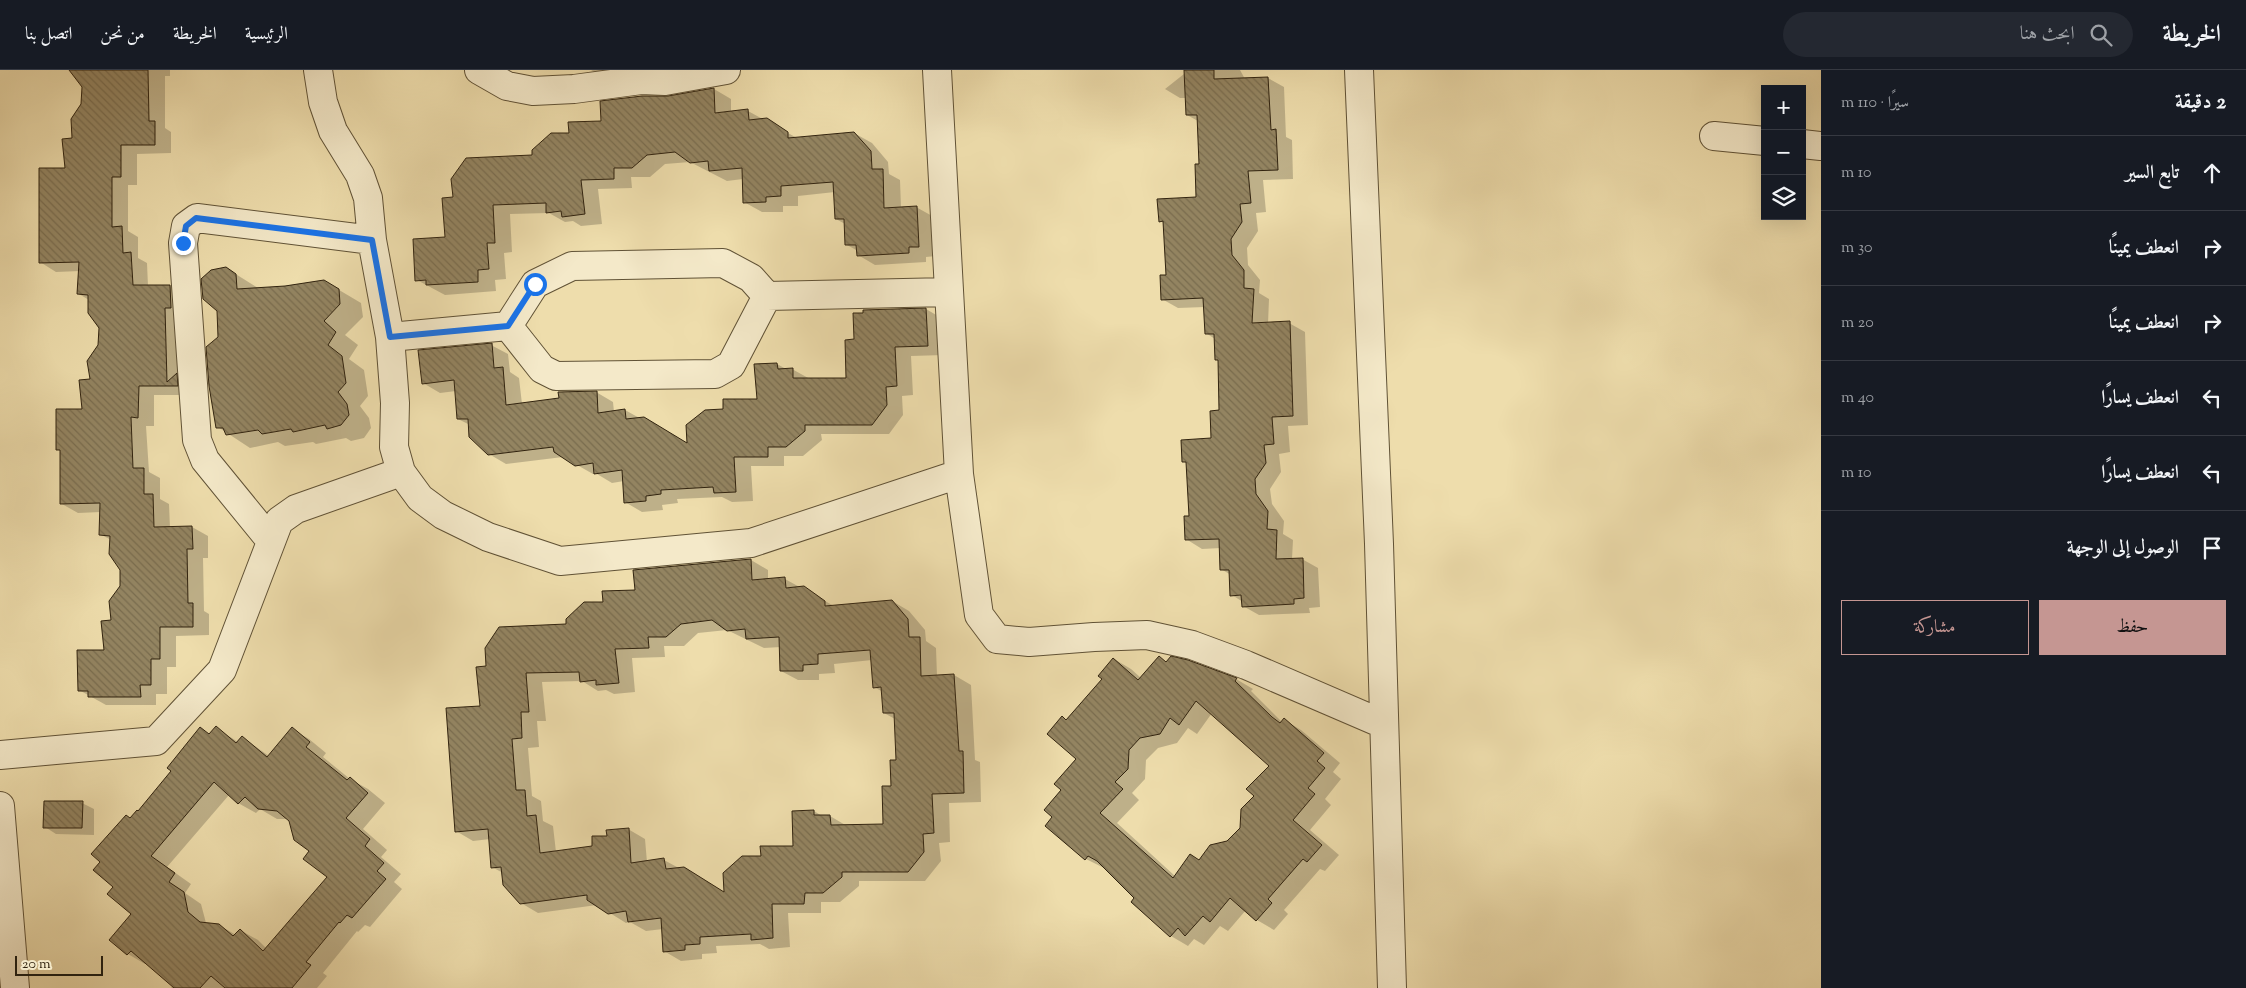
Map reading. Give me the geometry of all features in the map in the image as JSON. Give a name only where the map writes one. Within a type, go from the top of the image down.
[{"type":"street","points":[[318,70],[323,102],[333,131],[360,174],[368,198],[372,240],[390,337],[395,403],[394,447],[401,472],[420,498],[443,516],[488,537],[560,561],[751,543],[959,474]]},
{"type":"street","points":[[479,70],[507,86],[533,90],[574,89],[641,80],[665,81],[726,70]]},
{"type":"street","points":[[937,70],[959,474],[979,615],[997,639],[1029,642],[1147,635],[1192,646],[1246,665],[1383,724]]},
{"type":"street","points":[[1359,70],[1379,544],[1392,988]]},
{"type":"street","points":[[1714,136],[1761,140]]},
{"type":"street","points":[[1806,144],[1821,146]]},
{"type":"street","points":[[271,541],[205,460],[197,440],[183,243],[186,226],[196,218],[372,240]]},
{"type":"street","points":[[508,326],[535,284],[572,266],[723,263],[751,278],[767,296],[949,292]]},
{"type":"street","points":[[508,326],[542,369],[556,376],[715,374],[731,366],[767,296]]},
{"type":"street","points":[[390,337],[508,326]]},
{"type":"street","points":[[0,755],[156,741],[222,670],[279,521],[296,509],[401,472]]},
{"type":"street","points":[[0,806],[15,988]]},
{"type":"building","points":[[69,70],[148,70],[149,121],[155,121],[155,145],[121,145],[121,177],[112,177],[112,227],[122,226],[123,253],[131,252],[133,285],[170,285],[171,308],[165,308],[167,382],[177,373],[178,386],[139,386],[138,418],[131,417],[133,468],[144,468],[144,494],[153,494],[154,527],[192,526],[193,549],[187,549],[188,603],[193,603],[193,627],[160,627],[160,659],[151,659],[151,685],[140,685],[141,697],[88,697],[88,691],[78,691],[77,650],[104,650],[101,621],[111,620],[109,601],[120,586],[120,570],[109,554],[110,536],[99,535],[100,503],[60,504],[60,450],[56,450],[56,409],[82,409],[79,380],[90,379],[87,361],[98,345],[99,328],[88,313],[88,295],[77,294],[79,262],[39,263],[39,168],[65,168],[62,139],[72,138],[71,119],[81,104],[82,87]]},
{"type":"building","points":[[1184,70],[1214,70],[1214,79],[1268,77],[1271,130],[1276,129],[1278,170],[1248,171],[1251,203],[1240,204],[1242,222],[1231,239],[1232,255],[1244,270],[1244,288],[1254,289],[1252,323],[1290,321],[1293,416],[1272,417],[1274,444],[1264,445],[1266,463],[1255,479],[1256,494],[1268,511],[1267,529],[1277,530],[1276,559],[1303,558],[1304,598],[1294,599],[1294,604],[1242,607],[1241,595],[1230,596],[1229,570],[1220,570],[1219,539],[1185,540],[1184,516],[1189,516],[1186,462],[1182,462],[1181,440],[1211,438],[1210,411],[1219,410],[1218,360],[1215,360],[1214,334],[1205,334],[1203,298],[1161,300],[1160,275],[1166,275],[1163,221],[1159,222],[1157,199],[1196,197],[1195,164],[1199,164],[1197,115],[1186,115]]},
{"type":"building","points":[[714,88],[715,113],[748,109],[749,120],[767,118],[788,132],[788,138],[854,132],[871,151],[872,169],[883,169],[884,208],[917,206],[919,247],[909,247],[909,253],[857,256],[856,245],[845,245],[844,219],[835,219],[833,182],[781,186],[781,196],[766,197],[766,202],[743,203],[742,168],[709,171],[708,161],[690,163],[675,152],[647,155],[632,168],[614,168],[614,179],[581,180],[585,214],[562,217],[561,211],[546,213],[546,203],[493,205],[495,243],[487,243],[489,269],[478,270],[478,282],[426,285],[426,280],[415,281],[413,239],[445,237],[442,198],[453,197],[451,179],[466,158],[532,155],[532,150],[551,133],[569,133],[568,122],[601,121],[600,101],[642,96],[668,96]]},
{"type":"building","points":[[226,267],[236,274],[237,289],[285,286],[324,280],[339,289],[340,304],[324,321],[336,332],[328,345],[342,356],[346,383],[338,392],[347,404],[349,415],[341,425],[327,429],[325,425],[293,432],[291,429],[262,434],[258,430],[226,435],[223,428],[216,428],[209,386],[206,347],[218,337],[217,311],[203,299],[201,279],[211,270]]},
{"type":"building","points":[[926,308],[928,346],[895,347],[897,386],[886,387],[887,405],[872,425],[805,425],[805,431],[786,447],[768,447],[768,457],[734,457],[736,492],[714,493],[713,487],[661,490],[661,494],[646,496],[646,501],[624,503],[622,470],[594,474],[593,463],[575,466],[554,452],[553,447],[488,455],[469,437],[468,419],[457,419],[454,380],[422,384],[418,350],[492,343],[494,368],[503,367],[506,405],[559,398],[558,392],[597,391],[598,413],[625,409],[626,419],[644,417],[687,443],[686,425],[705,410],[723,409],[723,399],[757,399],[754,364],[777,363],[778,369],[793,368],[793,378],[846,378],[845,340],[854,339],[853,313],[863,313],[863,310]]},
{"type":"building","points":[[751,559],[752,580],[785,577],[786,588],[804,586],[825,601],[825,606],[892,600],[908,619],[909,637],[920,637],[921,676],[954,674],[959,751],[963,751],[964,793],[932,794],[934,833],[923,834],[924,852],[908,872],[842,872],[842,877],[823,893],[805,893],[804,904],[772,904],[773,938],[751,940],[751,934],[700,937],[700,944],[685,945],[685,950],[663,952],[661,918],[628,922],[626,911],[608,914],[587,900],[587,895],[520,904],[503,885],[501,867],[491,868],[488,829],[455,832],[446,708],[480,706],[476,667],[486,666],[485,648],[499,627],[566,624],[566,619],[584,602],[603,602],[602,591],[635,590],[633,570]],"holes":[[[712,620],[727,631],[745,629],[746,639],[779,637],[780,671],[803,671],[803,665],[818,664],[818,654],[870,650],[873,688],[881,687],[883,713],[894,713],[896,760],[890,760],[891,786],[882,786],[883,824],[831,825],[830,815],[814,815],[814,810],[792,811],[793,846],[760,846],[761,856],[742,856],[723,873],[724,892],[684,867],[666,869],[664,858],[631,863],[629,828],[606,830],[607,836],[592,836],[592,846],[540,853],[536,815],[527,816],[525,790],[516,790],[512,739],[522,738],[521,712],[529,712],[526,673],[579,672],[580,682],[596,680],[596,685],[619,683],[615,649],[649,648],[648,637],[666,637],[681,624]]]},
{"type":"building","points":[[1159,656],[1166,662],[1171,656],[1188,660],[1237,678],[1235,681],[1272,717],[1280,723],[1284,718],[1324,753],[1317,761],[1325,768],[1308,788],[1315,794],[1293,820],[1322,845],[1307,862],[1303,859],[1268,899],[1272,903],[1256,921],[1230,898],[1210,922],[1203,916],[1185,936],[1178,928],[1170,937],[1131,902],[1134,898],[1097,861],[1088,856],[1085,860],[1045,826],[1052,817],[1044,810],[1061,790],[1054,784],[1076,759],[1047,734],[1062,716],[1066,720],[1102,679],[1098,676],[1113,658],[1138,680]],"holes":[[[1196,701],[1269,766],[1246,789],[1254,796],[1241,809],[1240,828],[1227,841],[1210,845],[1199,860],[1190,854],[1173,878],[1100,813],[1123,789],[1115,782],[1128,769],[1129,750],[1140,738],[1160,734],[1170,718],[1179,725]]]},
{"type":"building","points":[[216,726],[236,743],[242,736],[267,757],[292,727],[310,742],[306,747],[347,780],[350,777],[368,793],[346,818],[370,839],[365,846],[384,863],[377,871],[386,879],[352,918],[347,915],[339,922],[306,962],[311,965],[292,988],[225,988],[211,976],[200,988],[174,988],[131,951],[127,955],[109,940],[131,914],[107,894],[113,887],[93,870],[100,862],[91,854],[126,815],[130,818],[138,811],[171,771],[167,768],[200,727],[209,734]],"holes":[[[214,782],[238,804],[245,797],[258,809],[277,811],[289,821],[294,840],[309,851],[303,859],[327,877],[263,951],[240,929],[233,936],[219,924],[200,922],[188,912],[184,892],[169,882],[175,873],[151,856]]]},
{"type":"building","points":[[44,801],[83,801],[82,828],[43,828]]},
{"type":"route","points":[[183,243],[186,226],[196,218],[372,240],[390,337],[508,326],[517,316],[535,284]]}]
